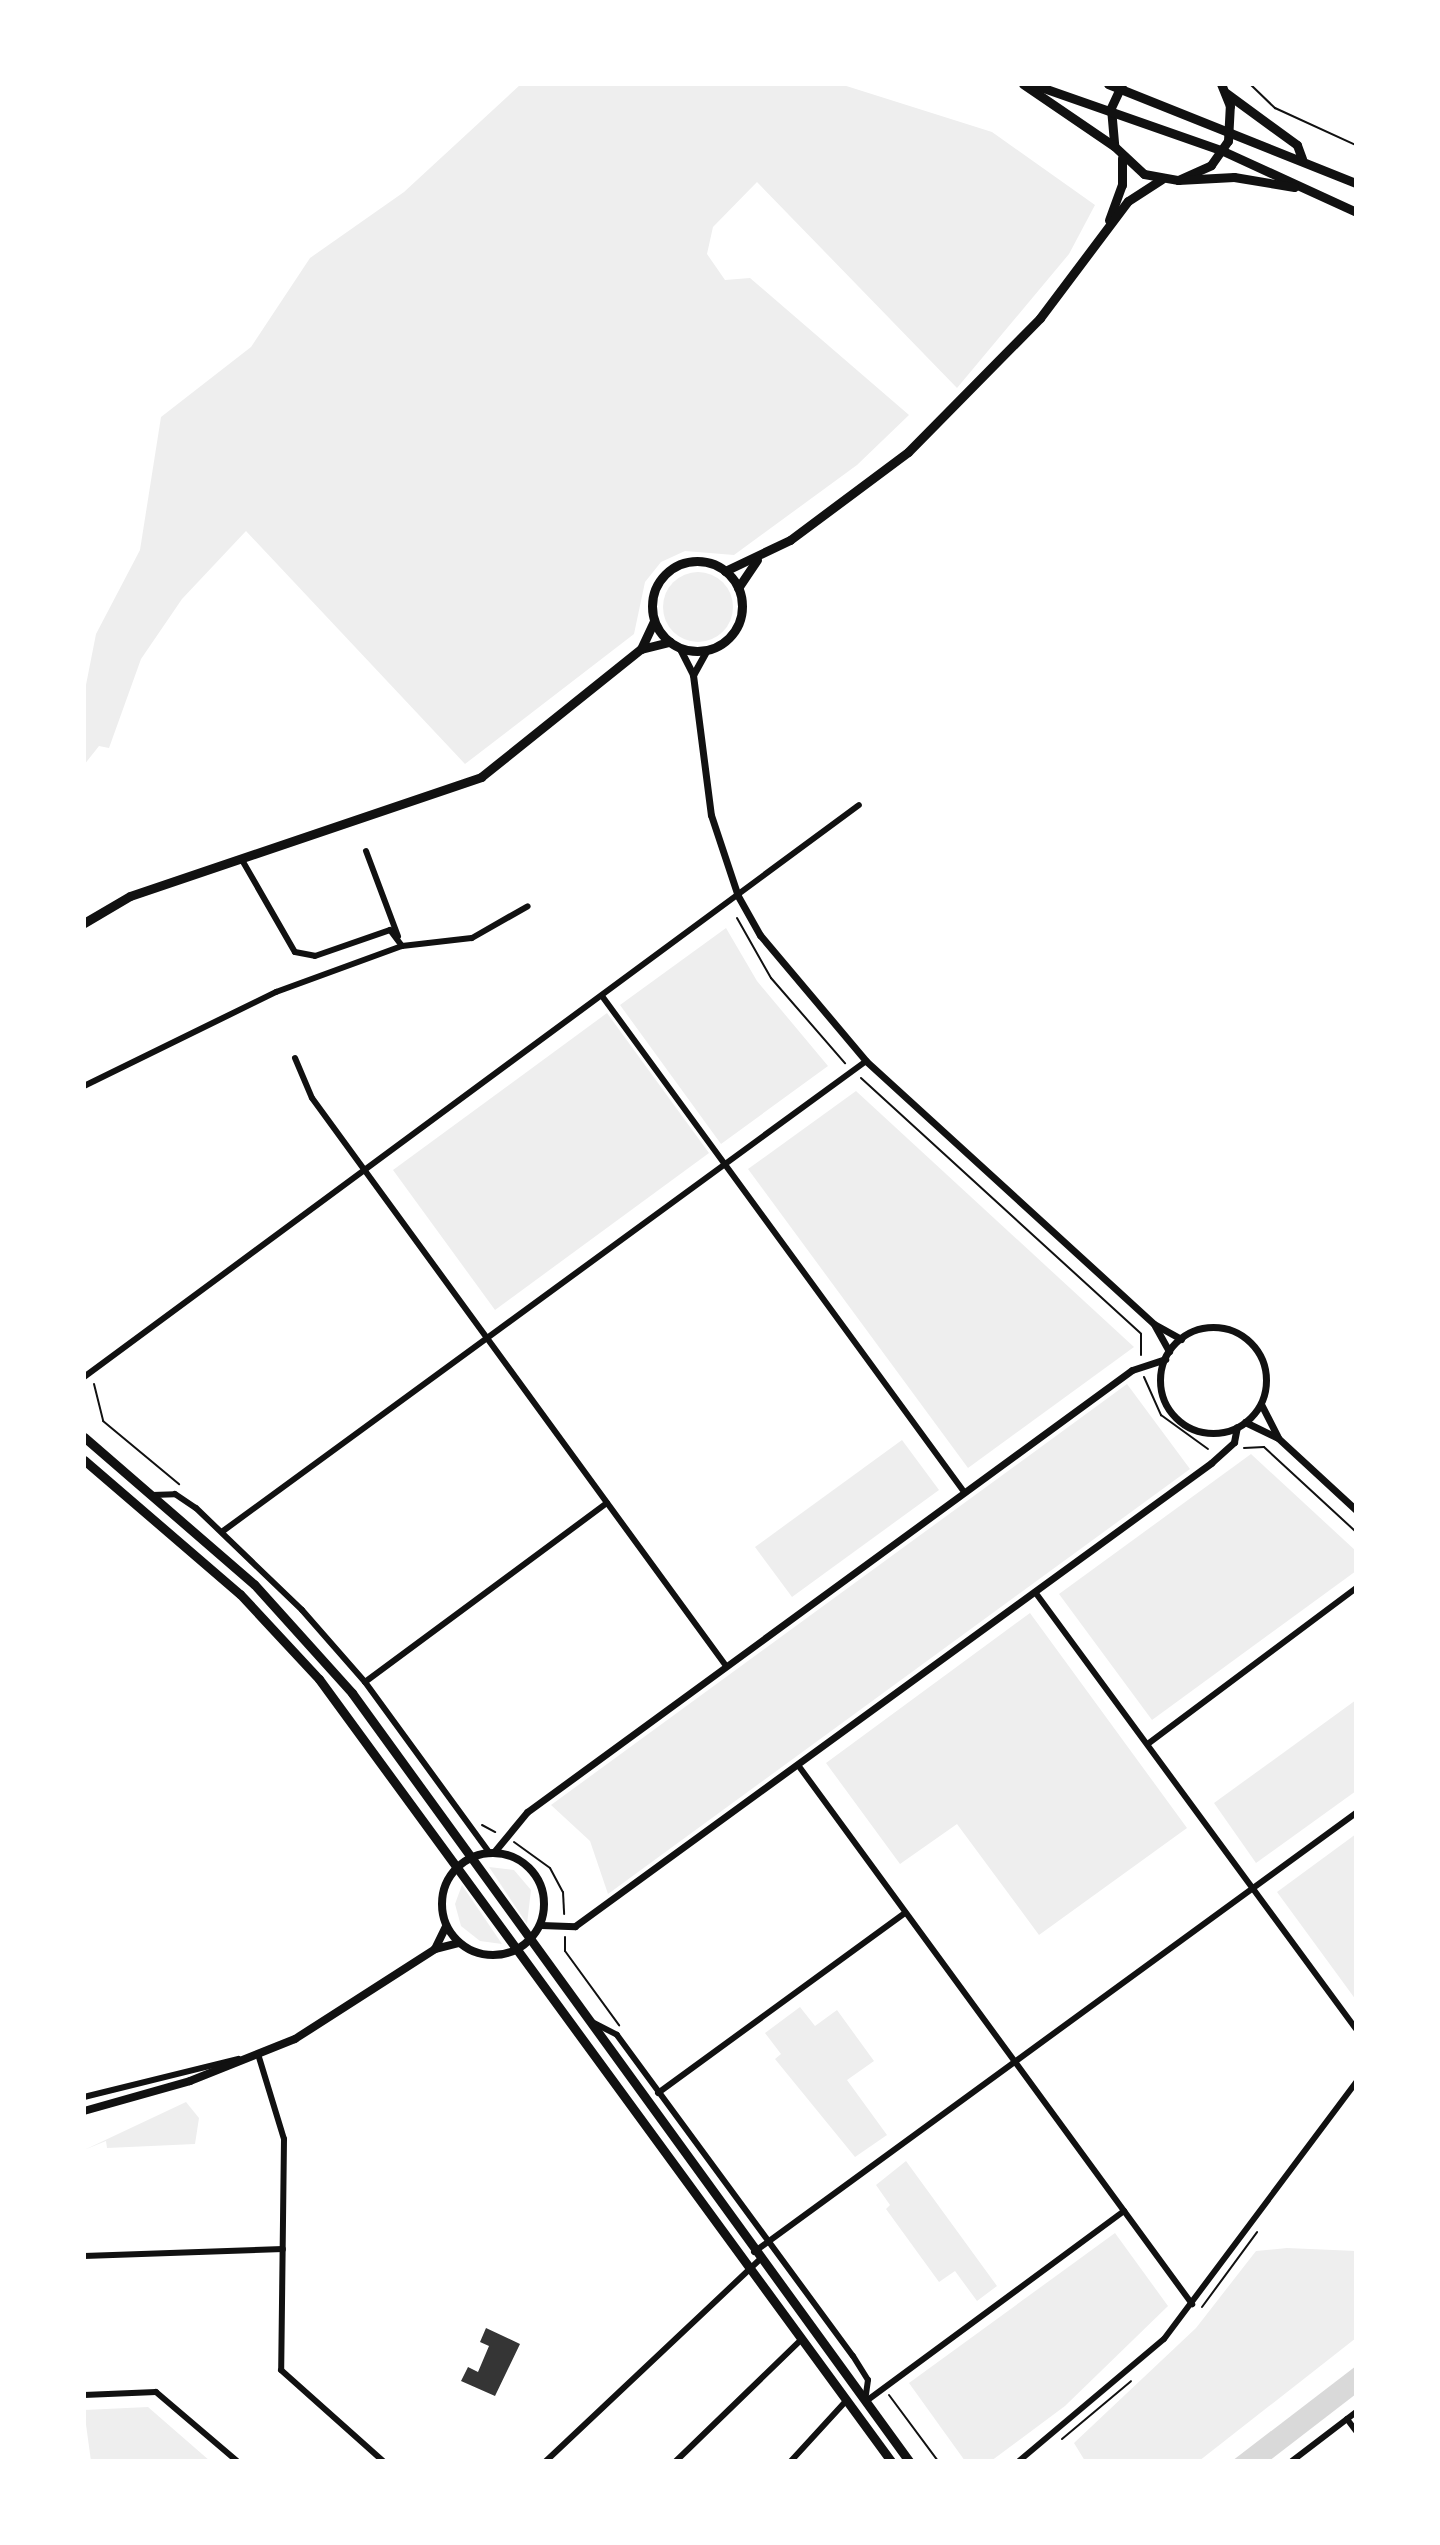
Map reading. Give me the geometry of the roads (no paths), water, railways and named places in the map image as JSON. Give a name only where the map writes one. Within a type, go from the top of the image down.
[{"type":"main road","points":[[1023,84],[1114,146],[1122,158],[1162,179],[1234,177],[1318,193]]},
{"type":"main road","points":[[1032,84],[1111,108],[1223,151],[1356,212]]},
{"type":"main road","points":[[1108,84],[1231,130],[1356,183]]},
{"type":"main road","points":[[1114,146],[1111,108],[1120,86]]},
{"type":"main road","points":[[1178,180],[1223,151],[1231,130],[1224,88]]},
{"type":"main road","points":[[1224,88],[1297,145],[1302,159]]},
{"type":"main road","points":[[1105,229],[1122,185],[1122,158]]},
{"type":"main road","points":[[725,571],[757,560],[908,452],[1040,318],[1105,229],[1139,191],[1162,179]]},
{"type":"main road","points":[[641,649],[674,645],[707,650],[735,631],[738,588],[757,560]]},
{"type":"main road","points":[[84,923],[130,896],[462,787],[641,649],[654,621],[657,587],[671,570],[704,562],[725,571],[738,588]]},
{"type":"main road","points":[[654,621],[674,645]]},
{"type":"main road","points":[[84,1437],[298,1628],[472,1857],[757,2256],[909,2461]]},
{"type":"main road","points":[[84,1460],[221,1576],[286,1642],[459,1865],[516,1950],[748,2271],[891,2461]]},
{"type":"main road","points":[[435,1949],[446,1926],[444,1887],[459,1865],[472,1857],[491,1852],[528,1864],[540,1880],[541,1925],[530,1940],[516,1950],[488,1955],[459,1943],[446,1926]]},
{"type":"main road","points":[[84,2111],[254,2056],[341,2016],[435,1949],[459,1943]]},
{"type":"street","points":[[674,645],[693,675],[711,815],[738,896],[800,989],[866,1061],[1154,1324],[1181,1339]]},
{"type":"street","points":[[693,675],[707,650]]},
{"type":"street","points":[[85,1374],[859,805]]},
{"type":"street","points":[[366,851],[402,946]]},
{"type":"street","points":[[242,860],[283,937],[305,957],[379,932],[398,936]]},
{"type":"street","points":[[84,1086],[276,992],[402,946],[472,938],[528,906]]},
{"type":"street","points":[[602,996],[965,1493]]},
{"type":"street","points":[[295,1058],[312,1098],[726,1666]]},
{"type":"street","points":[[223,1531],[866,1061]]},
{"type":"street","points":[[152,1495],[175,1494],[223,1531],[365,1682],[491,1852],[502,1836],[726,1666],[1141,1364],[1167,1355],[1181,1339],[1209,1328],[1248,1341],[1266,1376],[1261,1404],[1245,1422],[1237,1427],[1197,1431],[1174,1416],[1161,1392],[1167,1355],[1154,1324]]},
{"type":"street","points":[[1261,1404],[1278,1438]]},
{"type":"street","points":[[1245,1422],[1278,1438],[1356,1510]]},
{"type":"street","points":[[541,1925],[564,1931],[798,1765],[1224,1453],[1237,1427]]},
{"type":"street","points":[[365,1682],[607,1503]]},
{"type":"street","points":[[1149,1743],[1356,1588]]},
{"type":"street","points":[[1035,1592],[1149,1743],[1356,2029]]},
{"type":"street","points":[[798,1765],[1192,2304]]},
{"type":"street","points":[[546,2461],[748,2271],[768,2241],[1356,1813]]},
{"type":"street","points":[[658,2093],[905,1913]]},
{"type":"street","points":[[588,2021],[617,2035],[768,2241],[868,2380],[865,2402]]},
{"type":"street","points":[[84,2097],[254,2056],[284,2139],[281,2370],[383,2461]]},
{"type":"street","points":[[1019,2461],[1122,2381],[1192,2304],[1356,2082]]},
{"type":"street","points":[[865,2402],[1124,2211]]},
{"type":"street","points":[[84,2256],[283,2249]]},
{"type":"street","points":[[676,2461],[801,2340]]},
{"type":"street","points":[[84,2395],[156,2392],[237,2461]]},
{"type":"street","points":[[791,2461],[846,2401]]},
{"type":"street","points":[[1292,2461],[1356,2412]]},
{"type":"street","points":[[1347,2419],[1356,2431]]}]
